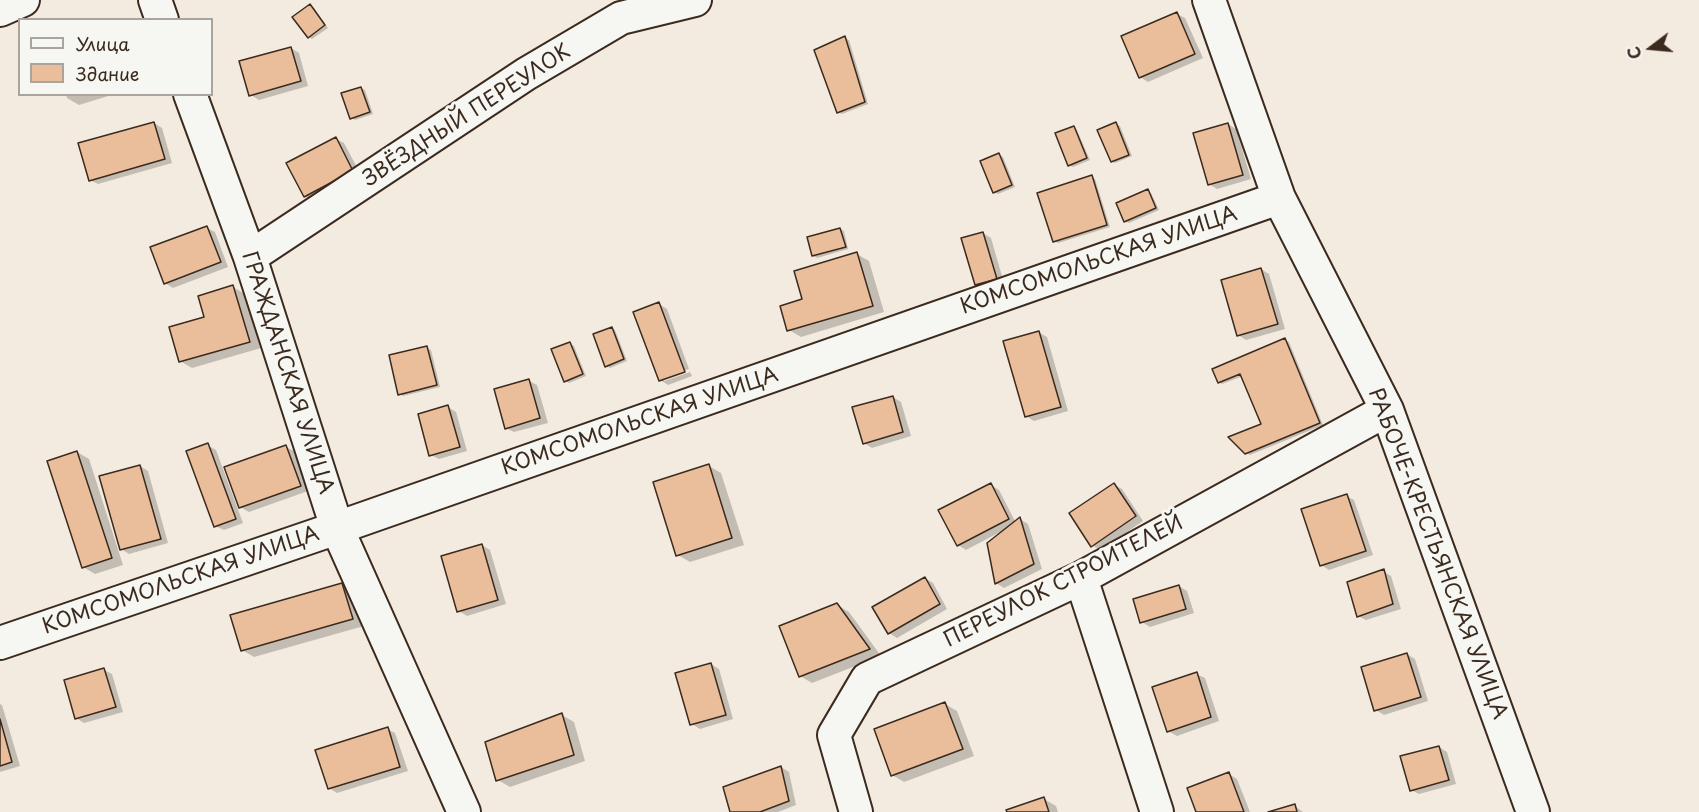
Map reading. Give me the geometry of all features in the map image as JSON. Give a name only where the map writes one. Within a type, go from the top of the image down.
[{"type":"street","points":[[0,10],[22,0]]},
{"type":"street","points":[[155,0],[161,18]]},
{"type":"street","name":"ЗВЁЗДНЫЙ ПЕРЕУЛОК","points":[[250,258],[526,74],[621,18],[695,0]]},
{"type":"street","name":"РАБОЧЕ-КРЕСТЬЯНСКАЯ УЛИЦА","points":[[1209,0],[1279,198],[1387,410],[1533,812]]},
{"type":"street","name":"ГРАЖДАНСКАЯ УЛИЦА","points":[[191,96],[250,258],[337,528],[464,812]]},
{"type":"street","name":"КОМСОМОЛЬСКАЯ УЛИЦА","points":[[0,643],[337,528],[1279,198]]},
{"type":"street","name":"ПЕРЕУЛОК СТРОИТЕЛЕЙ","points":[[856,812],[834,735],[867,679],[1081,578],[1387,410]]},
{"type":"street","points":[[1081,578],[1156,812]]},
{"type":"building","points":[[310,4],[325,25],[308,38],[292,17]]},
{"type":"building","points":[[1177,12],[1195,54],[1139,78],[1121,36]]},
{"type":"building","points":[[845,36],[865,102],[837,113],[814,50]]},
{"type":"building","points":[[291,47],[301,81],[249,96],[239,61]]},
{"type":"building","points":[[361,87],[370,112],[350,119],[341,93]]},
{"type":"building","points":[[154,122],[165,159],[89,181],[78,143]]},
{"type":"building","points":[[1116,122],[1129,155],[1111,162],[1097,130]]},
{"type":"building","points":[[1228,123],[1243,175],[1208,185],[1193,133]]},
{"type":"building","points":[[1074,126],[1087,158],[1068,166],[1055,133]]},
{"type":"building","points":[[336,137],[353,171],[304,197],[286,163]]},
{"type":"building","points":[[999,153],[1012,185],[993,193],[980,161]]},
{"type":"building","points":[[1092,175],[1107,225],[1053,242],[1037,193]]},
{"type":"building","points":[[1148,189],[1156,208],[1124,222],[1116,203]]},
{"type":"building","points":[[207,226],[221,262],[164,284],[150,247]]},
{"type":"building","points":[[840,228],[846,247],[812,256],[807,237]]},
{"type":"building","points":[[983,232],[997,279],[975,285],[961,238]]},
{"type":"building","points":[[857,252],[873,306],[787,331],[780,306],[802,299],[794,271]]},
{"type":"building","points":[[1261,268],[1278,324],[1237,336],[1221,280]]},
{"type":"building","points":[[233,285],[250,342],[179,362],[169,327],[204,317],[198,296]]},
{"type":"building","points":[[659,302],[685,372],[659,381],[633,312]]},
{"type":"building","points":[[612,327],[624,359],[605,367],[593,334]]},
{"type":"building","points":[[1039,331],[1061,407],[1025,417],[1003,341]]},
{"type":"building","points":[[1285,338],[1320,423],[1245,454],[1228,437],[1261,424],[1240,374],[1218,383],[1212,369]]},
{"type":"building","points":[[570,342],[583,374],[564,382],[551,349]]},
{"type":"building","points":[[427,346],[437,385],[398,395],[389,355]]},
{"type":"building","points":[[529,379],[540,418],[505,429],[494,389]]},
{"type":"building","points":[[893,396],[903,432],[863,444],[852,407]]},
{"type":"building","points":[[448,405],[460,447],[429,456],[418,414]]},
{"type":"building","points":[[208,443],[236,519],[214,527],[186,451]]},
{"type":"building","points":[[286,445],[301,486],[239,508],[224,467]]},
{"type":"building","points":[[77,451],[112,558],[82,568],[47,461]]},
{"type":"building","points":[[709,464],[732,538],[676,556],[653,482]]},
{"type":"building","points":[[140,465],[161,539],[120,550],[99,476]]},
{"type":"building","points":[[991,483],[1009,519],[957,546],[938,510]]},
{"type":"building","points":[[1114,483],[1136,516],[1091,547],[1069,513]]},
{"type":"building","points":[[1347,494],[1366,551],[1320,566],[1301,509]]},
{"type":"building","points":[[1020,517],[1034,564],[995,584],[987,543]]},
{"type":"building","points":[[482,544],[498,600],[457,612],[441,556]]},
{"type":"building","points":[[1384,569],[1393,604],[1357,617],[1347,582]]},
{"type":"building","points":[[925,577],[940,604],[888,634],[872,607]]},
{"type":"building","points":[[342,583],[353,619],[241,651],[230,615]]},
{"type":"building","points":[[1179,585],[1186,609],[1140,623],[1133,599]]},
{"type":"building","points":[[837,603],[870,649],[799,677],[779,626]]},
{"type":"building","points":[[1407,653],[1421,697],[1374,711],[1361,667]]},
{"type":"building","points":[[711,663],[726,715],[690,725],[675,673]]},
{"type":"building","points":[[104,668],[116,707],[75,719],[64,680]]},
{"type":"building","points":[[1197,672],[1211,717],[1167,732],[1152,687]]},
{"type":"building","points":[[945,702],[963,749],[891,776],[874,729]]},
{"type":"building","points":[[562,713],[574,755],[496,781],[485,742]]},
{"type":"building","points":[[0,719],[12,762],[0,766]]},
{"type":"building","points":[[388,727],[400,767],[328,789],[315,750]]},
{"type":"building","points":[[1439,746],[1449,780],[1410,791],[1400,756]]},
{"type":"building","points":[[781,766],[789,801],[760,812],[730,812],[723,787]]},
{"type":"building","points":[[1229,772],[1244,812],[1196,812],[1187,788]]},
{"type":"building","points":[[1044,797],[1049,812],[1007,812],[1006,810]]},
{"type":"building","points":[[1295,804],[1297,812],[1268,812]]}]
